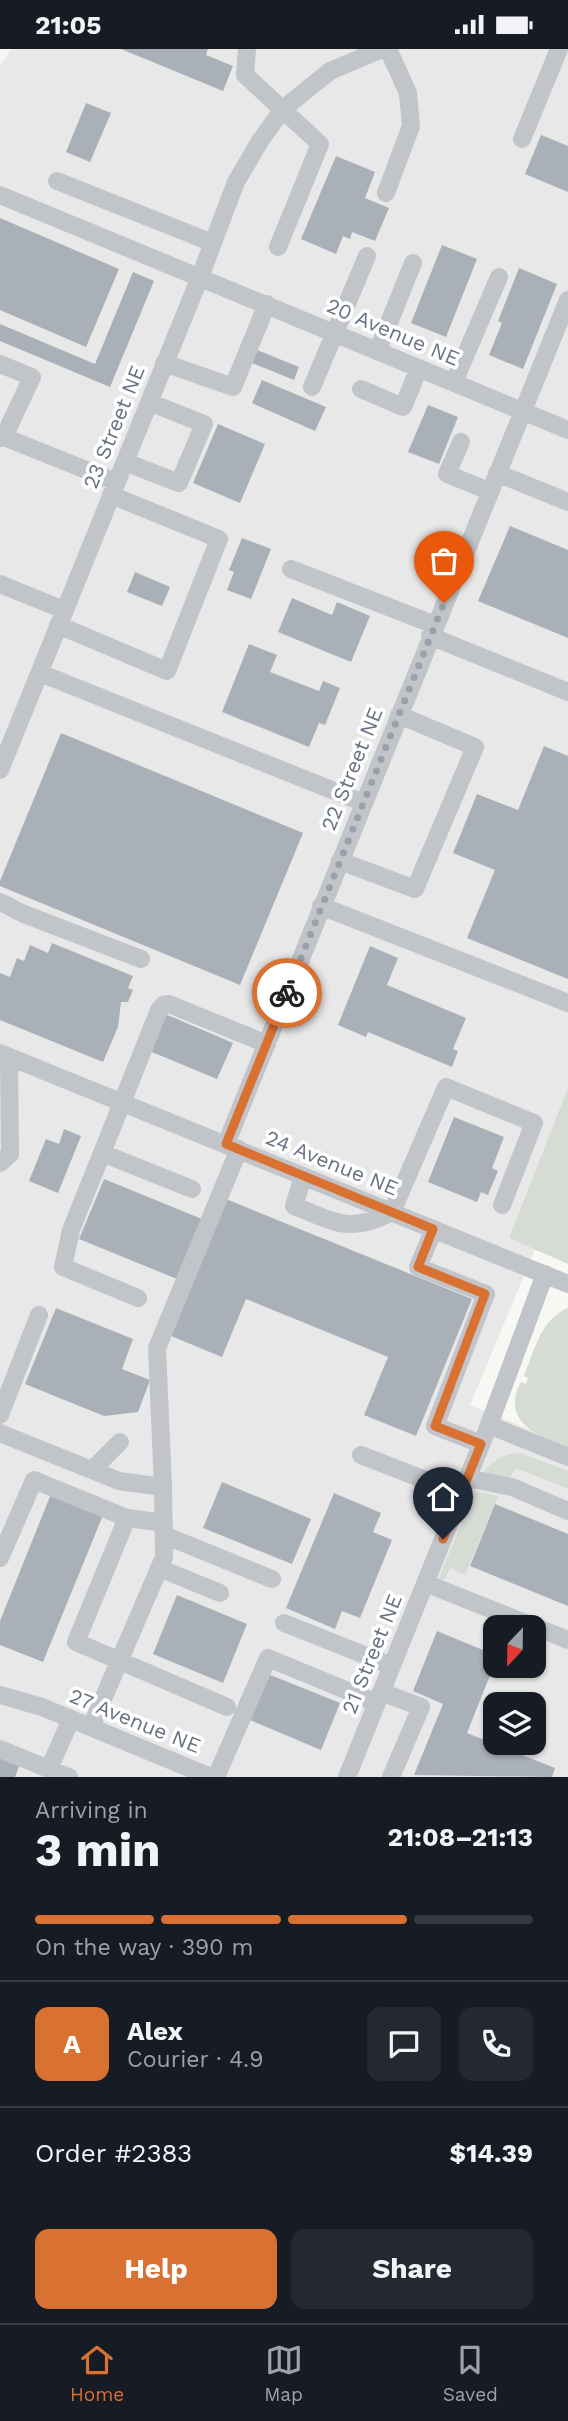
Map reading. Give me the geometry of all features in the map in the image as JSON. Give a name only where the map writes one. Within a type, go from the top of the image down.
[{"type":"street","points":[[247,49],[245,75],[320,144],[278,247]]},
{"type":"street","name":"23 Street NE","points":[[0,770],[200,278],[236,182],[283,109],[330,71],[382,49]]},
{"type":"street","points":[[386,193],[411,126],[408,93],[388,49]]},
{"type":"street","points":[[522,139],[559,49]]},
{"type":"street","points":[[57,181],[213,243]]},
{"type":"street","name":"20 Avenue NE","points":[[0,195],[568,430]]},
{"type":"street","points":[[313,387],[367,256]]},
{"type":"street","points":[[378,350],[413,263]]},
{"type":"street","points":[[454,382],[499,277]]},
{"type":"street","name":"22 Street NE","points":[[163,1487],[157,1348],[233,1147],[267,1044],[321,906],[568,300]]},
{"type":"street","points":[[164,363],[233,387],[267,304]]},
{"type":"street","points":[[0,364],[32,377],[2,437],[219,539],[167,671],[0,584]]},
{"type":"street","points":[[361,389],[403,407],[419,367]]},
{"type":"street","points":[[124,462],[179,483],[204,424],[149,402]]},
{"type":"street","points":[[461,442],[447,474],[489,491]]},
{"type":"street","points":[[497,473],[568,502]]},
{"type":"street","points":[[291,569],[568,692]]},
{"type":"street","points":[[40,673],[364,803]]},
{"type":"street","points":[[340,861],[415,890],[475,747],[398,715]]},
{"type":"street","points":[[0,902],[24,914],[141,959]]},
{"type":"street","points":[[321,906],[568,1003]]},
{"type":"street","points":[[138,1298],[63,1267],[71,1230],[148,1034],[163,1005],[169,1004],[267,1044]]},
{"type":"street","points":[[0,1163],[10,1154],[4,1055]]},
{"type":"street","name":"24 Avenue NE","points":[[4,1055],[568,1284]]},
{"type":"street","points":[[303,1176],[294,1206],[348,1226],[373,1221],[392,1212],[446,1087],[534,1123],[502,1205]]},
{"type":"street","points":[[102,1153],[191,1189]]},
{"type":"street","points":[[433,1229],[418,1267],[485,1294],[435,1426],[481,1444]]},
{"type":"street","name":"21 Street NE","points":[[347,1777],[489,1425],[545,1274]]},
{"type":"street","points":[[0,1416],[39,1315]]},
{"type":"street","points":[[489,1425],[568,1457]]},
{"type":"street","points":[[0,1433],[119,1481],[163,1487],[164,1557],[91,1727]]},
{"type":"street","points":[[92,1470],[120,1442]]},
{"type":"street","points":[[361,1455],[464,1486],[512,1487],[568,1511]]},
{"type":"street","points":[[0,1558],[34,1480],[127,1518],[164,1529],[272,1579]]},
{"type":"street","points":[[127,1518],[76,1642],[227,1707]]},
{"type":"street","points":[[159,1568],[220,1593]]},
{"type":"street","points":[[425,1583],[568,1640]]},
{"type":"street","points":[[284,1623],[392,1666]]},
{"type":"street","points":[[216,1777],[268,1658],[379,1697],[421,1707],[391,1777]]},
{"type":"street","name":"27 Avenue NE","points":[[0,1682],[42,1707]]},
{"type":"street","name":"27 Avenue NE","points":[[0,1695],[42,1707],[211,1777]]},
{"type":"street","points":[[43,1770],[71,1719]]},
{"type":"street","points":[[0,1749],[43,1770],[69,1777]]},
{"type":"shaded area","points":[[11,49],[568,49],[568,1171],[470,1405],[568,1445],[568,1777],[0,1777],[0,66]]},
{"type":"shaded area","points":[[568,1088],[568,1264],[509,1238]]},
{"type":"shaded area","points":[[568,1308],[568,1448],[534,1432],[518,1417],[515,1407],[521,1382],[526,1384],[528,1378],[524,1376],[535,1346],[551,1320]]},
{"type":"shaded area","points":[[521,1453],[568,1471],[568,1489],[516,1468],[508,1481],[483,1472],[500,1458]]},
{"type":"shaded area","points":[[475,1491],[498,1496],[465,1575],[450,1568],[445,1579],[438,1580]]},
{"type":"building","points":[[121,49],[208,49],[206,55],[233,66],[223,91]]},
{"type":"building","points":[[86,103],[111,113],[90,162],[66,152]]},
{"type":"building","points":[[541,135],[568,146],[568,192],[525,174]]},
{"type":"building","points":[[336,156],[375,172],[365,198],[389,208],[375,241],[352,232],[350,239],[343,236],[336,254],[301,239]]},
{"type":"building","points":[[0,218],[119,269],[86,347],[0,310]]},
{"type":"building","points":[[442,245],[477,259],[446,337],[411,323]]},
{"type":"building","points":[[519,268],[557,284],[523,369],[489,355],[502,323],[498,321]]},
{"type":"building","points":[[133,272],[154,281],[110,387],[0,341],[0,324],[95,364]]},
{"type":"building","points":[[252,348],[299,367],[294,380],[247,361]]},
{"type":"building","points":[[262,380],[326,407],[315,431],[252,403]]},
{"type":"building","points":[[428,405],[458,417],[439,464],[408,452]]},
{"type":"building","points":[[218,424],[265,444],[240,503],[193,483]]},
{"type":"building","points":[[510,526],[568,550],[568,638],[478,601]]},
{"type":"building","points":[[242,538],[271,549],[251,599],[227,590],[234,572],[229,570]]},
{"type":"building","points":[[135,572],[170,587],[162,606],[127,592]]},
{"type":"building","points":[[292,598],[332,615],[337,602],[370,616],[351,662],[278,632]]},
{"type":"building","points":[[249,644],[277,655],[270,672],[319,691],[323,681],[340,688],[325,725],[319,723],[309,747],[222,712]]},
{"type":"building","points":[[61,733],[303,833],[240,985],[0,886]]},
{"type":"building","points":[[544,746],[568,756],[568,979],[467,938],[495,870],[453,853],[477,794],[518,810]]},
{"type":"building","points":[[52,943],[133,976],[128,988],[133,990],[128,1002],[121,1002],[118,1027],[103,1062],[0,1020],[0,973],[10,977],[17,958],[24,961],[30,945],[48,953]]},
{"type":"building","points":[[370,946],[398,958],[387,985],[466,1018],[453,1049],[458,1051],[452,1067],[368,1032],[366,1037],[338,1025]]},
{"type":"building","points":[[163,1013],[233,1043],[217,1079],[147,1050]]},
{"type":"building","points":[[454,1117],[504,1137],[492,1168],[498,1171],[488,1195],[481,1192],[477,1202],[428,1182]]},
{"type":"building","points":[[64,1129],[81,1136],[58,1193],[29,1181],[46,1139],[59,1144]]},
{"type":"building","points":[[104,1179],[202,1219],[177,1279],[79,1239]]},
{"type":"building","points":[[226,1199],[472,1299],[416,1436],[364,1415],[388,1357],[246,1299],[222,1357],[171,1336]]},
{"type":"building","points":[[56,1308],[133,1339],[122,1369],[150,1380],[138,1412],[104,1416],[25,1384]]},
{"type":"building","points":[[222,1482],[311,1519],[292,1564],[203,1528]]},
{"type":"building","points":[[334,1493],[381,1513],[373,1532],[392,1540],[360,1618],[342,1611],[335,1629],[286,1608]]},
{"type":"building","points":[[51,1494],[103,1515],[43,1662],[0,1645],[0,1621]]},
{"type":"building","points":[[495,1504],[568,1534],[568,1606],[470,1566]]},
{"type":"building","points":[[177,1595],[247,1624],[223,1683],[153,1654]]},
{"type":"building","points":[[437,1631],[483,1650],[483,1678],[489,1678],[467,1733],[483,1739],[483,1755],[522,1755],[555,1768],[552,1777],[414,1775],[443,1704],[413,1691]]},
{"type":"building","points":[[268,1674],[340,1703],[321,1750],[250,1720]]},
{"type":"building","points":[[0,1756],[20,1764],[15,1777],[0,1777]]},
{"type":"way so far","points":[[287,993],[444,603]]},
{"type":"route","points":[[287,993],[226,1144],[433,1229],[418,1267],[485,1294],[435,1426],[481,1444],[443,1539]]}]
